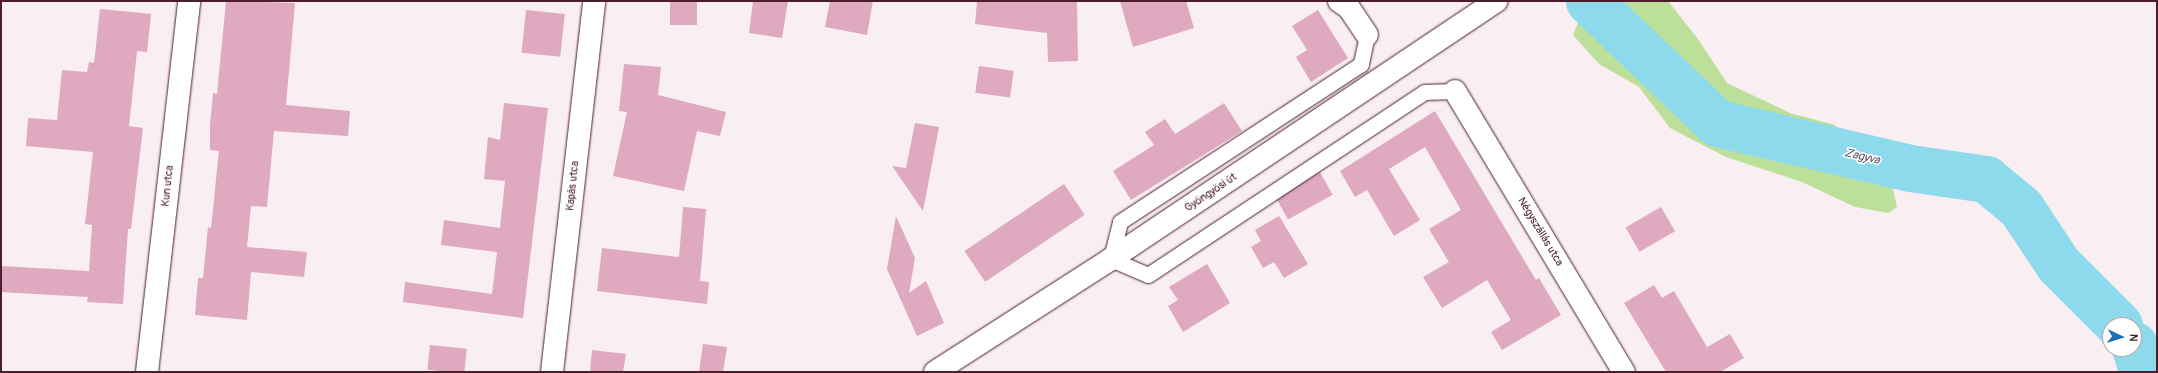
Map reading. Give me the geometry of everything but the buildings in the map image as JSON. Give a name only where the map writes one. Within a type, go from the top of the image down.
[{"type":"street","name":"Kun utca","points":[[146,372],[189,1]]},
{"type":"street","name":"Kapás utca","points":[[552,372],[594,1]]},
{"type":"street","points":[[1339,1],[1349,8],[1367,35]]},
{"type":"street","name":"Gyöngyösi út","points":[[935,372],[1111,259],[1490,5]]},
{"type":"street","name":"Négyszállás utca","points":[[1455,91],[1624,372]]},
{"type":"lane","points":[[1367,35],[1361,64],[1120,222],[1111,259],[1148,275],[1424,92],[1455,91]]},
{"type":"green space","points":[[1587,1],[1668,1],[1698,39],[1727,83],[1790,113],[1835,125],[1891,181],[1897,207],[1888,213],[1855,207],[1802,182],[1726,157],[1670,128],[1639,87],[1599,64],[1573,35]]},
{"type":"waterway","name":"Zagyva","points":[[1589,1],[1717,123],[1910,168],[1986,179],[2021,208],[2058,264],[2111,317]]},
{"type":"waterway","name":"Zagyva","points":[[2138,357],[2143,372]]}]
